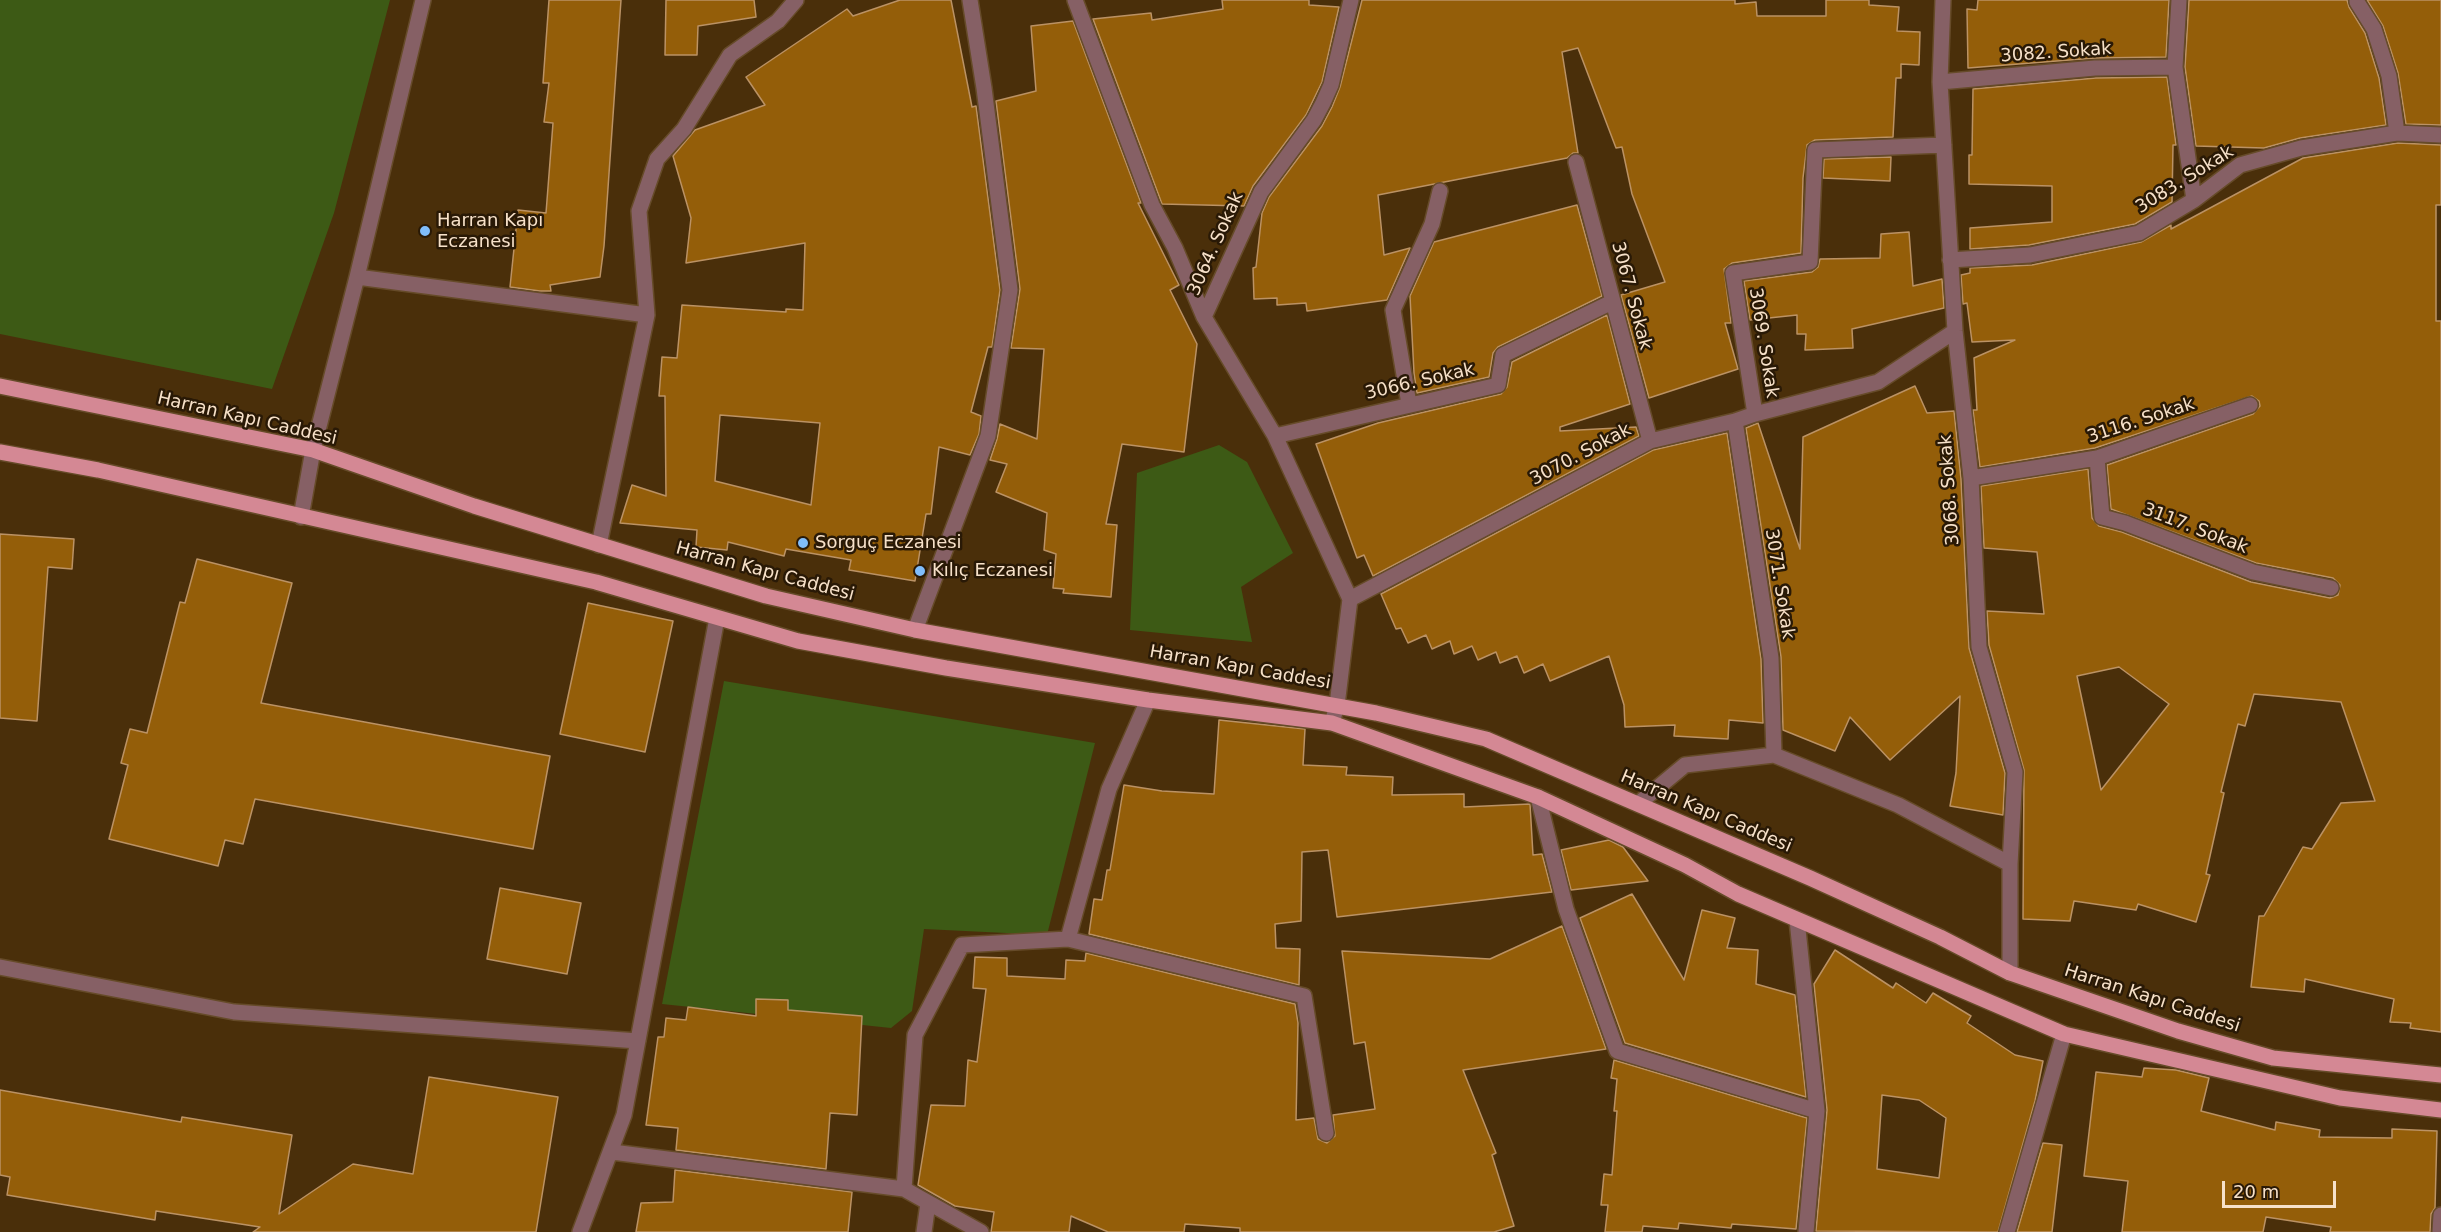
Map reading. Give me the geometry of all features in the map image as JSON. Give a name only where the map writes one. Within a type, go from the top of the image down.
[{"type":"main road","name":"Harran Kapı Caddesi","points":[[0,386],[313,450],[474,506],[766,596],[915,630],[1337,705],[1486,739],[1864,902],[2010,973],[2178,1031],[2273,1058],[2441,1075]]},
{"type":"main road","points":[[0,452],[98,470],[596,582],[717,618],[821,645],[946,668],[1148,700],[1332,723],[1538,796],[1685,865],[1738,894],[2064,1034],[2340,1098],[2441,1110]]},
{"type":"street","points":[[301,517],[313,450],[423,0]]},
{"type":"street","points":[[599,545],[647,315],[639,211],[657,159],[684,129],[730,56],[778,21],[796,0]]},
{"type":"street","points":[[915,630],[988,436],[1011,290],[970,0]]},
{"type":"street","points":[[1075,0],[1152,205],[1175,248],[1204,317]]},
{"type":"street","name":"3064. Sokak","points":[[1350,599],[1275,436],[1204,317],[1261,192],[1314,120],[1323,103],[1331,85],[1351,0]]},
{"type":"street","name":"3068. Sokak","points":[[1943,0],[1941,82],[1950,260],[1954,331],[1971,478],[1979,647],[2015,772],[2010,864],[2010,973]]},
{"type":"street","points":[[2179,0],[2175,67],[2194,200]]},
{"type":"street","points":[[2357,0],[2356,3],[2374,29],[2390,76],[2397,133]]},
{"type":"street","name":"3082. Sokak","points":[[1941,82],[2095,68],[2175,67]]},
{"type":"street","name":"3083. Sokak","points":[[1950,260],[2030,255],[2139,232],[2194,200],[2240,165],[2301,148],[2397,133],[2441,135]]},
{"type":"street","name":"3069. Sokak","points":[[1755,414],[1733,273],[1810,262],[1815,150],[1944,145]]},
{"type":"street","name":"3067. Sokak","points":[[1576,162],[1611,302],[1650,441]]},
{"type":"street","points":[[1410,404],[1393,310],[1432,224],[1440,191]]},
{"type":"street","points":[[357,277],[647,315]]},
{"type":"street","name":"3066. Sokak","points":[[1275,436],[1498,385],[1503,356],[1611,302]]},
{"type":"street","name":"3070. Sokak","points":[[1350,599],[1650,441],[1735,421],[1878,382],[1954,331]]},
{"type":"street","name":"3116. Sokak","points":[[1971,478],[2097,459],[2250,405]]},
{"type":"street","name":"3071. Sokak","points":[[1735,421],[1771,657],[1774,755]]},
{"type":"street","name":"3117. Sokak","points":[[2097,459],[2102,517],[2125,523],[2253,572],[2331,588]]},
{"type":"street","points":[[1332,723],[1337,705],[1350,599]]},
{"type":"street","points":[[580,1232],[624,1115],[717,618]]},
{"type":"street","points":[[1068,939],[1109,789],[1148,700]]},
{"type":"street","points":[[1638,804],[1685,765],[1774,755],[1898,805],[2010,864]]},
{"type":"street","points":[[1538,796],[1566,909],[1617,1051],[1817,1111]]},
{"type":"street","points":[[1797,920],[1817,1111],[1806,1232]]},
{"type":"street","points":[[904,1189],[915,1035],[962,945],[1068,939],[1304,996],[1326,1133]]},
{"type":"street","points":[[0,967],[234,1011],[638,1041]]},
{"type":"street","points":[[2007,1232],[2064,1034]]},
{"type":"street","points":[[612,1152],[904,1189],[981,1232]]},
{"type":"street","points":[[924,1232],[928,1203]]},
{"type":"street","points":[[2440,1232],[2441,1215]]},
{"type":"green space","points":[[0,0],[390,0],[334,213],[272,389],[0,334]]},
{"type":"green space","points":[[1219,445],[1247,462],[1293,553],[1241,587],[1252,642],[1130,630],[1137,473]]},
{"type":"green space","points":[[724,681],[1095,743],[1047,935],[924,929],[912,1011],[891,1028],[662,1004]]},
{"type":"building","points":[[549,0],[621,0],[600,277],[550,285],[551,291],[540,291],[510,287],[518,210],[546,213],[553,123],[544,122],[549,83],[543,83]]},
{"type":"building","points":[[666,0],[754,0],[756,17],[698,26],[697,55],[665,55]]},
{"type":"building","points":[[900,0],[951,0],[972,107],[976,106],[1000,290],[992,347],[988,347],[971,412],[981,416],[979,434],[970,455],[939,447],[931,514],[926,514],[915,581],[849,570],[851,560],[786,549],[784,556],[728,542],[727,550],[696,547],[697,530],[620,523],[632,485],[666,496],[665,396],[659,396],[662,357],[677,358],[682,305],[786,312],[786,309],[803,310],[805,243],[686,263],[691,218],[673,156],[695,130],[765,105],[746,77],[847,9],[853,16]],"holes":[[[720,415],[820,423],[811,505],[715,481]]]},
{"type":"building","points":[[1222,0],[1309,0],[1309,5],[1339,7],[1322,82],[1306,115],[1253,186],[1244,206],[1162,204],[1093,19],[1151,13],[1152,20],[1223,9]]},
{"type":"building","points":[[1362,0],[1735,0],[1735,4],[1756,2],[1757,16],[1826,16],[1826,0],[1869,0],[1869,5],[1899,7],[1897,31],[1920,32],[1919,65],[1901,64],[1901,78],[1896,78],[1893,137],[1815,140],[1807,145],[1803,178],[1801,253],[1732,263],[1724,269],[1731,323],[1725,323],[1738,369],[1649,398],[1621,295],[1665,282],[1632,194],[1622,147],[1616,148],[1578,48],[1562,52],[1578,153],[1573,153],[1567,158],[1378,195],[1384,255],[1410,248],[1387,300],[1307,311],[1306,303],[1277,305],[1277,298],[1254,299],[1253,268],[1256,267],[1262,213],[1269,197],[1322,126],[1332,107],[1340,87]]},
{"type":"building","points":[[1978,0],[2169,0],[2166,57],[2095,58],[1968,68],[1967,9],[1977,10]]},
{"type":"building","points":[[2189,0],[2347,0],[2365,33],[2379,78],[2386,125],[2300,138],[2264,148],[2196,146],[2185,67]]},
{"type":"building","points":[[2367,0],[2441,0],[2441,125],[2406,124],[2398,73],[2383,26]]},
{"type":"building","points":[[1073,21],[1141,203],[1138,203],[1179,285],[1170,290],[1197,344],[1184,452],[1122,444],[1106,524],[1117,525],[1111,597],[1063,593],[1064,589],[1053,588],[1056,554],[1044,550],[1047,513],[996,492],[1007,464],[990,460],[1000,424],[1037,439],[1044,349],[1011,348],[1020,289],[996,101],[1036,91],[1031,26]]},
{"type":"building","points":[[2167,77],[2176,145],[2173,145],[2172,202],[2135,224],[2029,245],[1970,249],[1970,228],[2052,222],[2052,186],[1969,184],[1973,89],[2096,78]]},
{"type":"building","points":[[2398,143],[2441,145],[2441,205],[2436,205],[2436,321],[2441,321],[2441,1032],[2410,1028],[2411,1023],[2390,1022],[2394,999],[2305,979],[2304,992],[2251,987],[2259,916],[2264,916],[2303,847],[2312,849],[2341,803],[2375,801],[2341,702],[2254,694],[2245,726],[2238,724],[2221,792],[2224,793],[2206,874],[2210,875],[2196,922],[2138,904],[2136,910],[2074,901],[2070,921],[2023,919],[2024,770],[1989,645],[1987,611],[2044,614],[2037,552],[1984,548],[1981,486],[2088,469],[2092,518],[2099,526],[2122,532],[2251,582],[2330,598],[2338,595],[2340,585],[2333,578],[2256,563],[2111,509],[2107,465],[2253,414],[2260,406],[2259,401],[2252,396],[2095,448],[1980,467],[1973,410],[1977,410],[1974,358],[2015,340],[1972,342],[1967,303],[1963,304],[1961,275],[1970,273],[1970,268],[2032,265],[2141,242],[2171,225],[2171,229],[2303,158]],"holes":[[[2119,667],[2169,704],[2101,790],[2077,676]]]},
{"type":"building","points":[[1891,157],[1890,181],[1823,178],[1824,159]]},
{"type":"building","points":[[1577,205],[1602,296],[1498,347],[1493,353],[1489,377],[1417,393],[1410,296],[1434,242]]},
{"type":"building","points":[[1909,232],[1913,286],[1942,279],[1944,308],[1852,329],[1853,348],[1805,350],[1806,334],[1797,334],[1797,315],[1750,320],[1744,281],[1812,272],[1818,267],[1820,259],[1880,258],[1881,234]]},
{"type":"building","points":[[1607,315],[1630,404],[1560,427],[1560,431],[1636,427],[1639,436],[1373,576],[1364,555],[1357,558],[1316,444],[1378,423],[1501,394],[1507,387],[1512,362]]},
{"type":"building","points":[[1915,386],[1927,413],[1954,411],[1961,479],[1969,648],[2005,773],[2003,815],[1950,806],[1956,773],[1960,696],[1890,760],[1850,717],[1835,751],[1783,730],[1781,657],[1746,428],[1758,423],[1800,549],[1803,437]]},
{"type":"building","points":[[1727,433],[1761,659],[1763,723],[1729,720],[1728,739],[1674,736],[1675,725],[1625,727],[1624,705],[1609,656],[1550,681],[1543,664],[1524,673],[1517,656],[1500,663],[1496,652],[1478,660],[1472,646],[1454,654],[1450,641],[1432,649],[1426,635],[1408,643],[1401,628],[1396,629],[1381,594],[1653,450]]},
{"type":"building","points":[[0,534],[74,539],[72,569],[48,567],[37,721],[0,718]]},
{"type":"building","points":[[197,559],[292,583],[261,703],[550,756],[533,849],[255,799],[243,844],[225,840],[218,866],[109,839],[128,765],[121,763],[130,729],[147,733],[180,602],[185,603]]},
{"type":"building","points":[[588,603],[673,621],[645,752],[560,734]]},
{"type":"building","points":[[1219,720],[1305,729],[1303,765],[1347,767],[1346,775],[1393,777],[1392,795],[1464,794],[1464,807],[1530,804],[1533,855],[1542,854],[1552,892],[1337,917],[1328,850],[1302,852],[1301,921],[1275,924],[1276,948],[1300,949],[1299,985],[1089,934],[1094,899],[1102,900],[1107,870],[1110,870],[1124,785],[1162,791],[1214,794]]},
{"type":"building","points":[[1609,840],[1623,847],[1648,881],[1571,890],[1561,850]]},
{"type":"building","points":[[500,888],[581,903],[567,974],[487,959]]},
{"type":"building","points":[[1632,894],[1684,980],[1702,910],[1735,918],[1727,948],[1758,950],[1756,984],[1795,995],[1806,1097],[1625,1043],[1580,918]]},
{"type":"building","points":[[1562,926],[1606,1049],[1463,1070],[1496,1153],[1492,1155],[1514,1226],[1494,1232],[1240,1232],[1240,1228],[1185,1224],[1184,1232],[1108,1232],[1071,1216],[1069,1232],[991,1232],[994,1212],[955,1206],[918,1185],[931,1105],[965,1106],[968,1060],[977,1062],[986,989],[973,988],[975,957],[1007,958],[1007,976],[1065,979],[1066,960],[1085,961],[1086,953],[1295,1004],[1298,1023],[1296,1120],[1314,1118],[1318,1139],[1327,1143],[1335,1136],[1333,1115],[1375,1109],[1365,1042],[1354,1044],[1342,951],[1490,959]]},
{"type":"building","points":[[1835,950],[1893,988],[1896,983],[1926,1003],[1933,993],[1971,1016],[1967,1023],[2015,1055],[2043,1061],[2035,1101],[1998,1232],[1816,1231],[1827,1110],[1814,984]],"holes":[[[1882,1095],[1919,1100],[1946,1118],[1939,1178],[1877,1169]]]},
{"type":"building","points":[[756,999],[788,1000],[788,1010],[862,1016],[857,1115],[830,1113],[826,1169],[676,1150],[678,1128],[646,1125],[658,1037],[664,1037],[666,1018],[686,1020],[688,1007],[756,1016]]},
{"type":"building","points":[[1614,1060],[1807,1118],[1796,1229],[1732,1224],[1731,1228],[1679,1223],[1678,1229],[1643,1226],[1642,1232],[1605,1232],[1608,1205],[1601,1205],[1604,1174],[1612,1175],[1617,1111],[1614,1111],[1617,1079],[1611,1078]]},
{"type":"building","points":[[2144,1068],[2176,1070],[2209,1078],[2201,1111],[2275,1130],[2276,1122],[2320,1130],[2319,1137],[2392,1138],[2392,1129],[2437,1131],[2435,1208],[2431,1214],[2430,1232],[2330,1232],[2331,1227],[2266,1217],[2263,1232],[2122,1232],[2128,1181],[2084,1176],[2096,1072],[2142,1077]]},
{"type":"building","points":[[429,1077],[558,1097],[536,1232],[253,1232],[260,1227],[156,1211],[155,1220],[7,1195],[10,1177],[0,1175],[0,1090],[181,1122],[182,1117],[292,1135],[279,1214],[353,1164],[413,1174]]},
{"type":"building","points":[[2043,1143],[2062,1145],[2052,1232],[2017,1232]]},
{"type":"building","points":[[675,1170],[852,1192],[848,1232],[636,1232],[641,1203],[673,1202]]},
{"type":"place","name":"Harran Kapı Eczanesi","points":[[425,231]]},
{"type":"place","name":"Sorguç Eczanesi","points":[[803,543]]},
{"type":"place","name":"Kılıç Eczanesi","points":[[920,571]]}]
